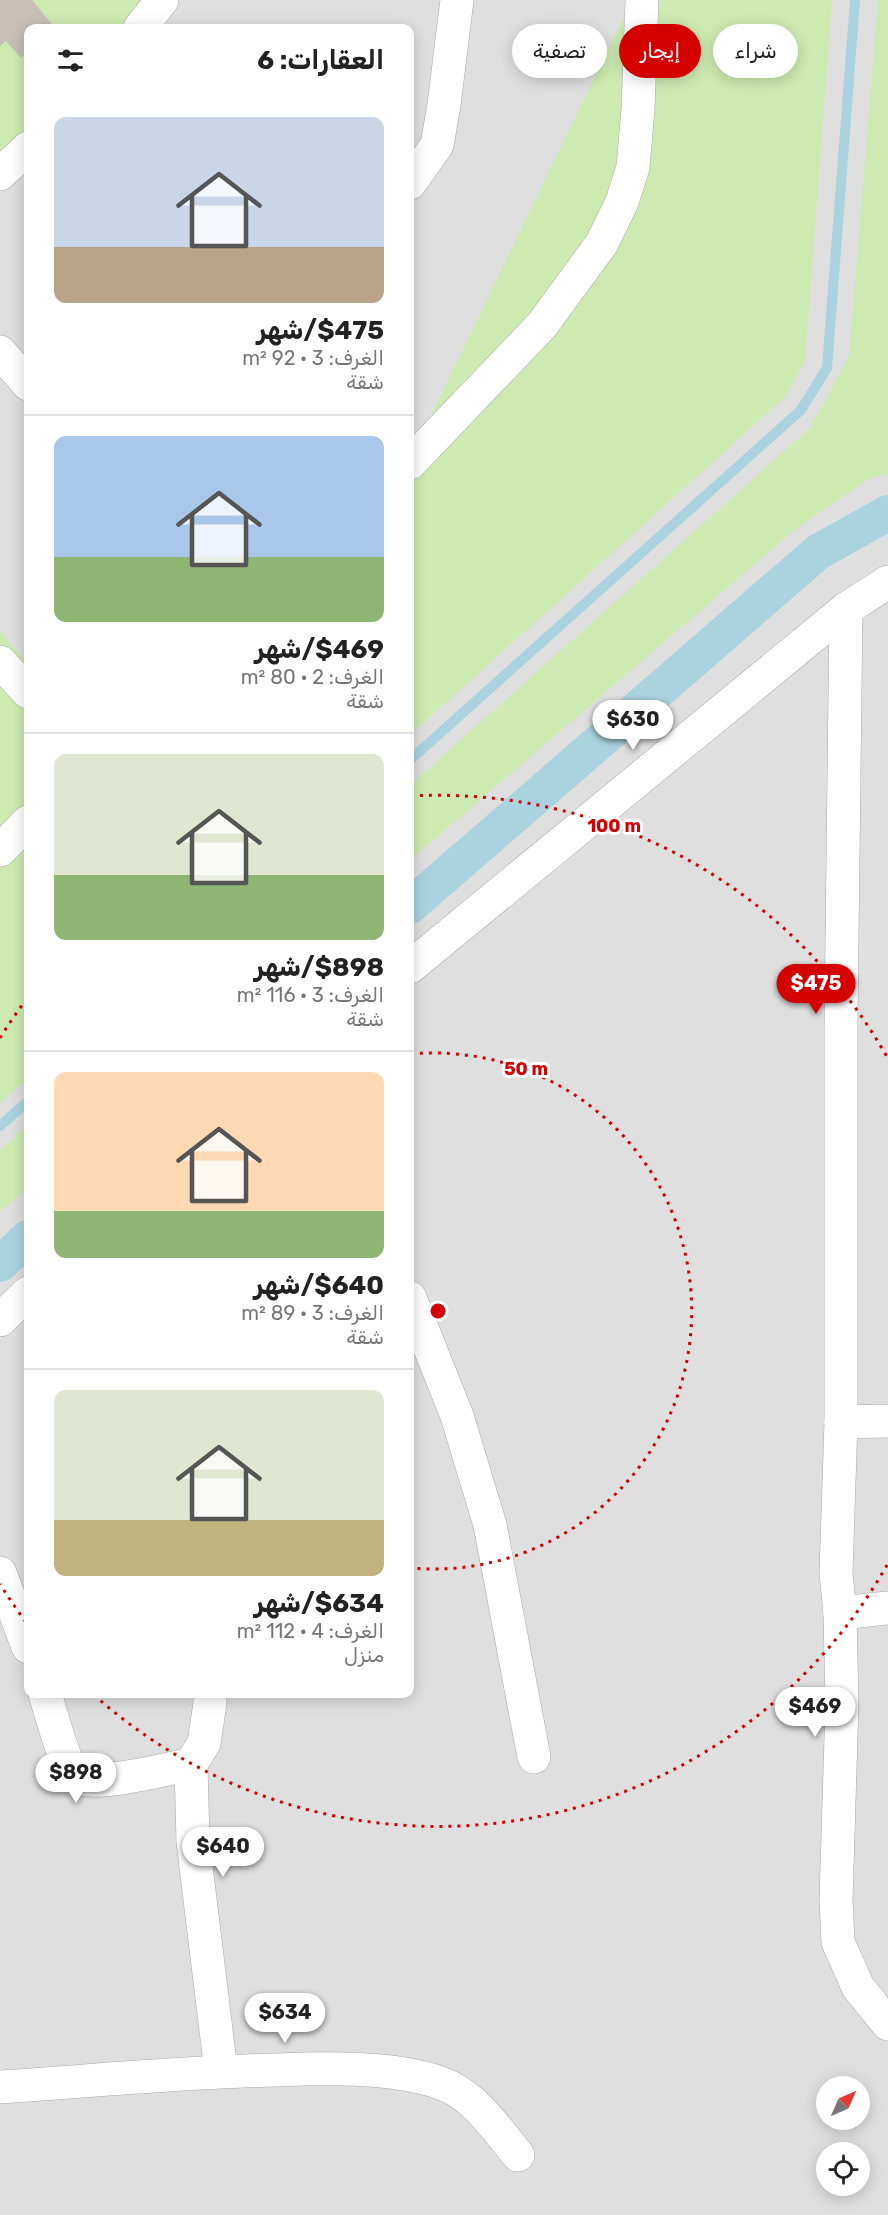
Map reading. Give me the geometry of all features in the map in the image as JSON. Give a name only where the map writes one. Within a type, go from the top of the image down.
[{"type":"street","points":[[143,24],[162,0]]},
{"type":"street","points":[[414,177],[437,145],[457,0]]},
{"type":"street","points":[[414,459],[542,325],[602,243],[622,202],[633,167],[638,109],[642,0]]},
{"type":"street","points":[[0,174],[24,152]]},
{"type":"street","points":[[0,352],[24,379]]},
{"type":"street","points":[[414,965],[846,609],[888,582]]},
{"type":"street","points":[[846,609],[841,1422],[836,1573],[840,1613],[842,1704],[836,1900],[838,1942],[858,1986],[888,2024]]},
{"type":"street","points":[[0,662],[24,688]]},
{"type":"street","points":[[0,850],[24,826]]},
{"type":"street","points":[[414,1308],[457,1416],[490,1525],[534,1757]]},
{"type":"street","points":[[841,1422],[888,1421]]},
{"type":"street","points":[[0,1573],[24,1636]]},
{"type":"street","points":[[840,1613],[888,1608]]},
{"type":"street","points":[[46,1698],[69,1766],[80,1779],[90,1781],[119,1778],[191,1764]]},
{"type":"street","points":[[210,1698],[204,1743],[191,1764],[193,1842],[221,2071]]},
{"type":"street","points":[[0,2087],[221,2071],[334,2068],[411,2076],[447,2086],[472,2100],[518,2155]]},
{"type":"shaded area","points":[[0,0],[888,0],[888,2215],[0,2215]]},
{"type":"green space","points":[[0,0],[142,0],[124,24],[24,24],[24,159],[0,177]]},
{"type":"green space","points":[[632,0],[832,0],[805,361],[785,397],[414,731],[414,447],[594,78],[607,78],[607,52],[619,27],[619,78],[701,78],[701,24],[620,24]]},
{"type":"green space","points":[[878,0],[888,0],[888,474],[870,478],[797,528],[414,857],[414,781],[810,428],[849,356]]},
{"type":"green space","points":[[0,632],[24,659],[24,1082],[0,1103]]},
{"type":"green space","points":[[24,1129],[24,1191],[0,1212],[0,1150]]},
{"type":"building","points":[[0,0],[32,0],[52,24],[24,24],[24,55],[21,58],[6,41],[0,46]]},
{"type":"waterway","points":[[414,756],[801,410],[827,368],[855,0]]},
{"type":"waterway","points":[[414,903],[818,552],[888,513]]},
{"type":"waterway","points":[[0,1126],[24,1105]]},
{"type":"waterway","points":[[0,1264],[24,1242]]}]
